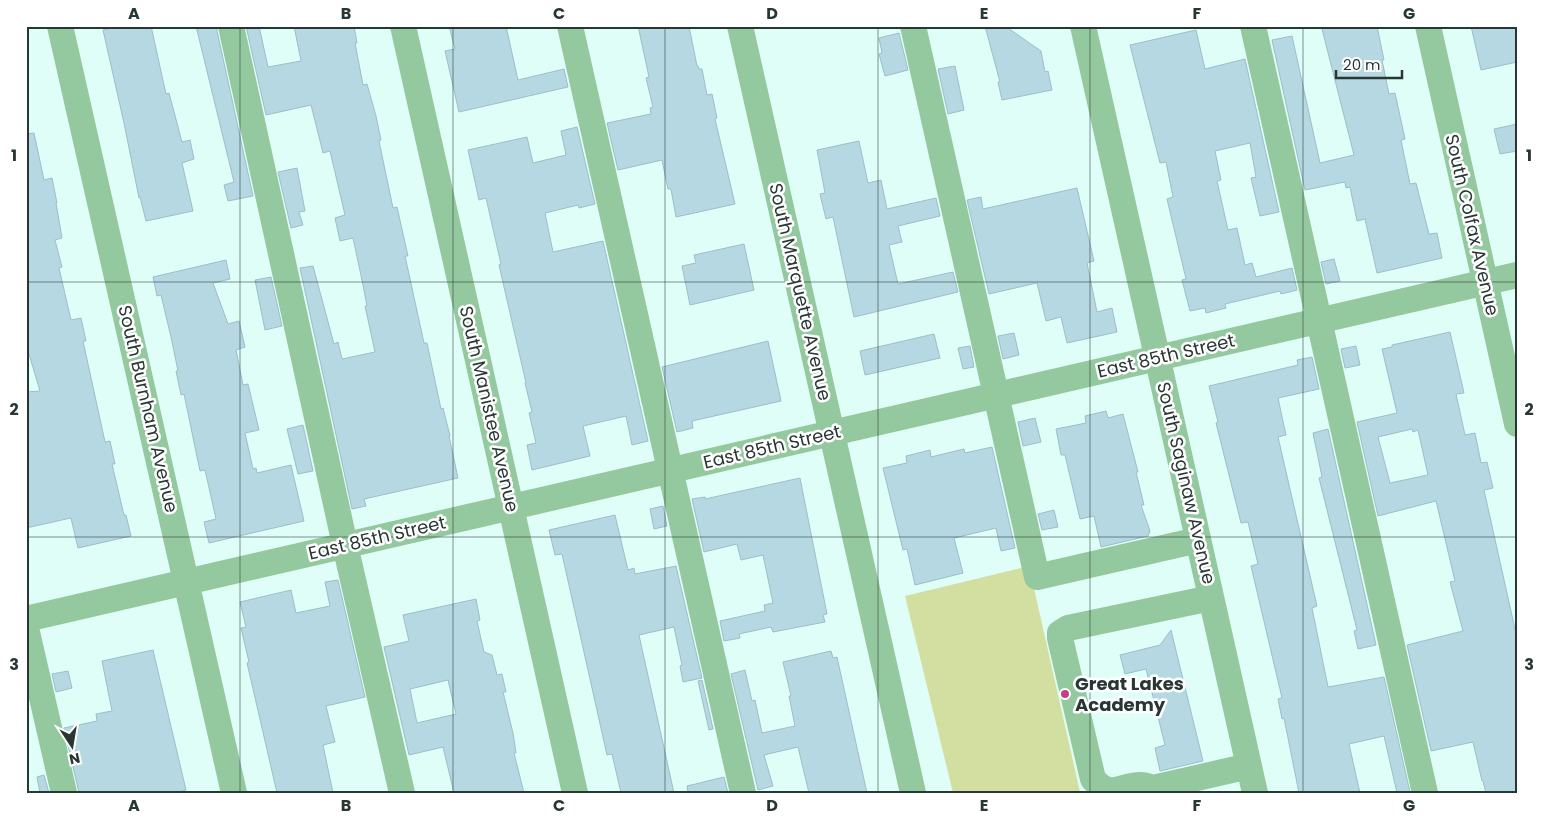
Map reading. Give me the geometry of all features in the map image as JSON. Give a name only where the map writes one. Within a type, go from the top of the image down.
[{"type":"street","name":"South Burnham Avenue","points":[[60,26],[234,793]]},
{"type":"street","points":[[231,26],[345,545],[402,793]]},
{"type":"street","name":"South Manistee Avenue","points":[[403,26],[575,793]]},
{"type":"street","points":[[570,26],[743,793]]},
{"type":"street","name":"South Marquette Avenue","points":[[740,26],[913,793]]},
{"type":"street","points":[[913,26],[1037,577],[1198,540]]},
{"type":"street","name":"South Saginaw Avenue","points":[[1083,26],[1255,793]]},
{"type":"street","points":[[1253,26],[1425,793]]},
{"type":"street","name":"South Colfax Avenue","points":[[1428,26],[1517,424]]},
{"type":"street","name":"East 85th Street","points":[[26,619],[1517,275]]},
{"type":"street","points":[[1211,598],[1068,628],[1060,633],[1060,638],[1093,779],[1099,786],[1116,790],[1140,785],[1153,788],[1249,766]]},
{"type":"street","points":[[26,628],[64,793]]},
{"type":"green space","points":[[1029,566],[1080,792],[953,793],[905,596]]},
{"type":"building","points":[[120,26],[151,26],[166,94],[169,93],[182,142],[190,140],[194,159],[182,163],[193,211],[146,221],[139,198],[103,30]]},
{"type":"building","points":[[196,26],[216,26],[253,196],[228,201],[224,185],[234,182]]},
{"type":"building","points":[[246,26],[259,26],[268,67],[301,61],[294,26],[354,26],[357,43],[355,43],[363,85],[367,84],[376,116],[381,140],[379,141],[393,208],[397,207],[408,256],[405,256],[424,343],[427,343],[441,409],[443,408],[450,436],[458,478],[364,499],[366,506],[352,509],[300,268],[313,266],[334,344],[338,342],[342,359],[375,352],[353,238],[340,241],[335,218],[345,215],[330,151],[323,153],[311,105],[266,115]]},
{"type":"building","points":[[449,26],[506,26],[518,80],[564,69],[568,87],[459,112],[445,51],[455,49]]},
{"type":"building","points":[[638,26],[689,26],[697,66],[699,69],[702,69],[707,95],[712,94],[717,118],[715,119],[735,204],[676,217],[671,189],[668,189],[662,160],[618,170],[607,123],[651,114],[650,108],[653,107],[646,78],[649,77]]},
{"type":"building","points":[[985,26],[1005,26],[1041,51],[1045,72],[1048,71],[1052,90],[1002,100],[998,82],[1000,82]]},
{"type":"building","points":[[1332,26],[1377,26],[1389,94],[1395,93],[1405,139],[1401,140],[1410,184],[1416,183],[1429,234],[1437,233],[1442,258],[1377,273],[1365,219],[1357,221],[1350,187],[1346,188],[1345,182],[1305,190],[1272,40],[1292,36],[1320,163],[1354,155],[1322,29]]},
{"type":"building","points":[[1471,26],[1517,26],[1517,62],[1481,70]]},
{"type":"building","points":[[1196,30],[1205,69],[1245,59],[1279,212],[1260,216],[1251,178],[1256,177],[1250,143],[1215,151],[1221,180],[1217,181],[1228,230],[1237,228],[1245,265],[1252,263],[1256,277],[1292,268],[1297,290],[1281,294],[1280,291],[1225,304],[1226,308],[1206,313],[1205,308],[1190,311],[1182,280],[1186,279],[1167,199],[1173,197],[1166,162],[1160,163],[1130,45]]},
{"type":"building","points":[[899,33],[908,70],[885,76],[879,54],[882,53],[879,38]]},
{"type":"building","points":[[955,66],[964,110],[948,114],[938,69]]},
{"type":"building","points":[[1517,124],[1517,151],[1500,154],[1494,129]]},
{"type":"building","points":[[577,127],[595,204],[579,208],[578,205],[545,213],[553,252],[603,241],[648,441],[632,445],[626,416],[583,426],[590,456],[532,470],[527,445],[536,443],[529,413],[532,412],[486,198],[479,200],[468,150],[527,137],[533,163],[566,155],[561,131]]},
{"type":"building","points":[[34,133],[44,180],[52,178],[57,203],[62,238],[55,240],[62,267],[59,268],[71,320],[81,318],[86,341],[83,341],[105,442],[110,441],[115,464],[112,464],[131,536],[78,548],[71,518],[26,528],[26,392],[40,391],[26,344],[26,134]]},
{"type":"building","points":[[859,141],[868,183],[881,180],[887,209],[936,198],[940,216],[898,226],[902,242],[889,245],[898,284],[953,272],[958,292],[854,317],[833,217],[826,219],[820,194],[825,193],[817,150]]},
{"type":"building","points":[[297,168],[305,211],[299,212],[303,225],[291,228],[278,172]]},
{"type":"building","points":[[1077,188],[1094,261],[1087,263],[1097,312],[1112,308],[1117,332],[1067,343],[1061,317],[1046,321],[1037,283],[989,294],[967,200],[981,197],[983,209]]},
{"type":"building","points":[[744,244],[754,290],[690,305],[682,266],[696,263],[694,255]]},
{"type":"building","points":[[1334,259],[1340,281],[1326,284],[1321,262]]},
{"type":"building","points":[[226,260],[230,279],[213,283],[228,324],[239,321],[245,347],[236,350],[243,385],[248,384],[259,430],[245,433],[253,469],[256,468],[257,473],[291,465],[304,521],[209,543],[204,522],[216,519],[205,470],[200,471],[184,394],[181,395],[176,371],[178,371],[161,295],[157,296],[153,277]]},
{"type":"building","points":[[271,277],[282,326],[265,330],[255,280]]},
{"type":"building","points":[[1450,332],[1464,393],[1456,394],[1465,435],[1475,433],[1481,463],[1487,462],[1493,488],[1484,490],[1517,638],[1517,793],[1486,793],[1473,742],[1431,751],[1407,645],[1463,631],[1450,582],[1455,581],[1436,501],[1378,516],[1357,422],[1397,413],[1382,349],[1392,347],[1392,345]],"holes":[[[1412,429],[1413,432],[1418,430],[1428,475],[1390,483],[1378,437]]]},
{"type":"building","points":[[1014,333],[1019,355],[1003,359],[998,336]]},
{"type":"building","points":[[934,334],[940,358],[865,375],[860,351]]},
{"type":"building","points":[[768,341],[781,401],[692,421],[693,428],[677,432],[662,367]]},
{"type":"building","points":[[970,346],[974,367],[963,369],[958,348]]},
{"type":"building","points":[[1356,346],[1360,365],[1345,368],[1341,349]]},
{"type":"building","points":[[1312,357],[1319,389],[1278,398],[1286,435],[1278,437],[1317,606],[1312,608],[1328,687],[1384,677],[1410,792],[1408,793],[1397,793],[1384,736],[1349,744],[1360,793],[1299,793],[1284,718],[1282,719],[1278,699],[1282,698],[1251,566],[1258,564],[1248,522],[1241,523],[1216,423],[1218,422],[1209,386],[1298,365],[1297,360]]},
{"type":"building","points":[[1106,411],[1108,418],[1123,414],[1138,472],[1136,472],[1144,505],[1141,505],[1150,531],[1148,536],[1101,547],[1094,516],[1080,519],[1065,455],[1061,455],[1056,429],[1086,423],[1085,416]]},
{"type":"building","points":[[1035,418],[1041,442],[1023,446],[1018,422]]},
{"type":"building","points":[[303,425],[313,471],[298,474],[287,429]]},
{"type":"building","points":[[1328,429],[1376,645],[1358,649],[1354,631],[1357,630],[1319,478],[1322,477],[1313,433]]},
{"type":"building","points":[[992,447],[1015,548],[1001,551],[996,528],[954,538],[963,573],[915,585],[907,549],[903,550],[883,468],[907,463],[906,456],[930,450],[931,457],[964,449],[965,453]]},
{"type":"building","points":[[800,478],[827,614],[823,615],[825,622],[773,632],[771,627],[739,634],[740,638],[724,641],[720,621],[765,611],[764,605],[773,603],[763,555],[741,560],[737,544],[704,552],[692,499],[705,497],[705,499]]},
{"type":"building","points":[[663,506],[667,526],[654,529],[650,509]]},
{"type":"building","points":[[1054,510],[1058,527],[1042,530],[1038,514]]},
{"type":"building","points":[[615,515],[628,570],[634,568],[635,574],[676,566],[702,678],[683,682],[680,666],[682,665],[674,627],[639,635],[674,793],[621,793],[612,754],[607,755],[562,554],[555,555],[549,530]]},
{"type":"building","points":[[338,580],[365,697],[326,706],[335,742],[323,745],[333,793],[277,793],[247,663],[249,662],[241,628],[246,627],[240,602],[291,590],[296,613],[330,606],[325,582]]},
{"type":"building","points":[[476,599],[480,620],[477,621],[484,652],[492,655],[497,675],[502,674],[506,692],[503,692],[513,733],[516,753],[514,753],[524,793],[454,793],[443,747],[409,755],[384,647],[409,641],[403,615]],"holes":[[[448,680],[456,714],[417,723],[410,689]]]},
{"type":"building","points":[[1171,630],[1203,761],[1160,771],[1155,748],[1165,745],[1146,669],[1125,674],[1120,655],[1160,645]]},
{"type":"building","points":[[153,650],[186,790],[174,793],[79,793],[64,728],[97,721],[96,714],[112,711],[102,661]]},
{"type":"building","points":[[831,651],[833,658],[837,657],[867,793],[809,793],[798,747],[764,755],[773,786],[758,790],[731,674],[745,670],[752,701],[755,700],[762,733],[795,726],[789,696],[791,696],[783,662]]},
{"type":"building","points":[[68,671],[72,688],[56,692],[52,674]]},
{"type":"building","points":[[702,680],[713,729],[709,730],[698,681]]},
{"type":"building","points":[[44,775],[49,793],[40,793],[37,777]]},
{"type":"building","points":[[724,777],[728,793],[688,793],[687,786]]},
{"type":"place","name":"Great Lakes Academy","points":[[1065,694]]}]
